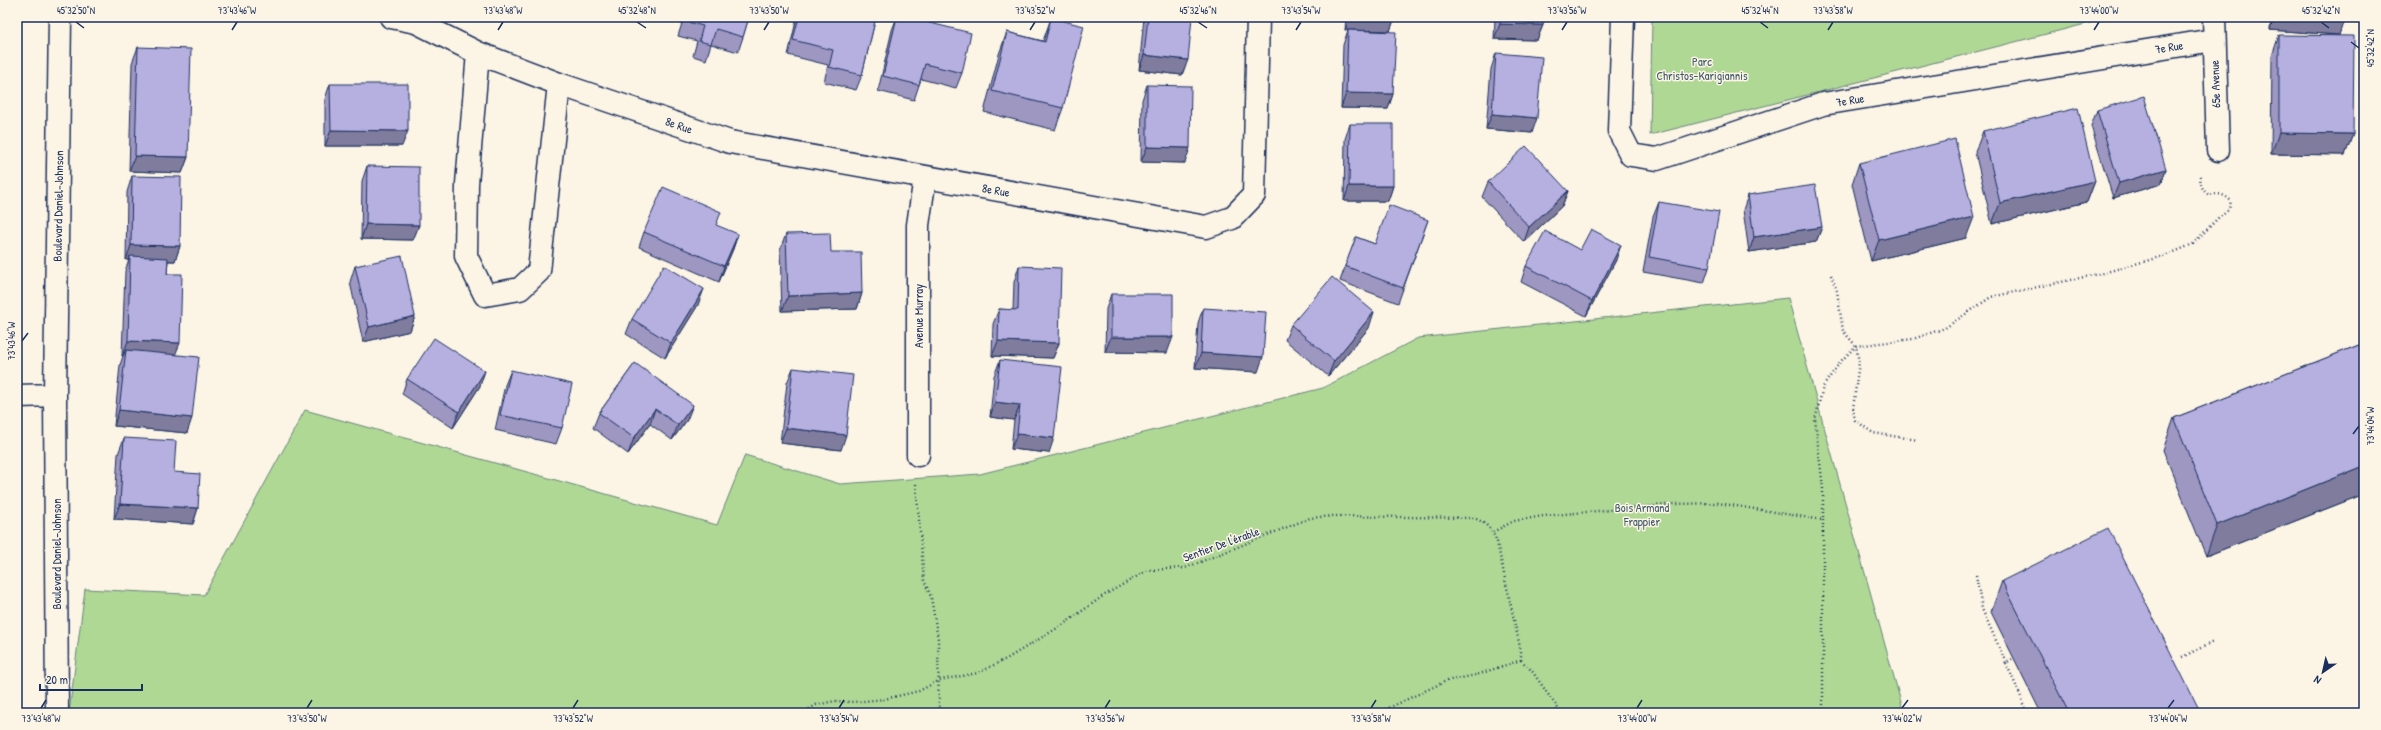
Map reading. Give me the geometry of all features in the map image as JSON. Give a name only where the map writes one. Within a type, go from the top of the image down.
[{"type":"street","name":"Boulevard Daniel-Johnson","points":[[58,713],[55,395],[60,17]]},
{"type":"street","name":"8e Rue","points":[[391,17],[416,22],[478,53],[558,84],[730,142],[1206,227],[1232,218],[1254,195],[1258,17]]},
{"type":"street","name":"7e Rue","points":[[1623,17],[1619,131],[1631,155],[1657,159],[1823,104],[2213,40]]},
{"type":"street","name":"65e Avenue","points":[[2214,17],[2213,40],[2218,150]]},
{"type":"street","points":[[478,53],[467,184],[466,256],[485,295],[520,288],[539,271],[558,84]]},
{"type":"street","name":"Avenue Murray","points":[[918,455],[918,225],[925,177]]},
{"type":"street","points":[[17,396],[55,395]]},
{"type":"path","points":[[1823,713],[1823,488],[1816,420],[1823,387],[1840,362],[1856,346],[1913,339],[1945,328],[1991,297],[2103,273],[2167,255],[2193,244],[2219,217],[2229,209],[2231,201],[2226,196],[2218,194],[2209,195],[2204,192],[2200,182],[2200,169],[2204,162],[2218,150]]},
{"type":"path","points":[[1831,275],[1837,291],[1843,331],[1856,346],[1859,362],[1853,409],[1855,420],[1873,433],[1918,440]]},
{"type":"path","points":[[915,478],[924,580],[931,597],[938,638],[940,680],[939,713]]},
{"type":"path","points":[[1561,713],[1532,671],[1521,660],[1521,652],[1493,532],[1514,520],[1675,504],[1718,503],[1823,520]]},
{"type":"path","name":"Sentier De l'érable","points":[[802,713],[816,705],[835,701],[854,702],[885,699],[919,692],[940,680],[978,673],[1008,658],[1064,624],[1103,596],[1148,570],[1185,568],[1310,518],[1343,516],[1474,518],[1483,521],[1493,532]]},
{"type":"path","points":[[1976,575],[1982,609],[2028,713]]},
{"type":"path","points":[[2182,657],[2213,642]]},
{"type":"path","points":[[1378,713],[1446,681],[1476,674],[1521,660]]},
{"type":"path","points":[[2006,663],[2012,660]]},
{"type":"green space","name":"Parc Christos-Karigiannis","points":[[1652,17],[2113,17],[1650,135]]},
{"type":"green space","name":"Bois Armand Frappier","points":[[1788,298],[1904,713],[69,713],[85,589],[204,595],[305,410],[717,525],[745,455],[840,484],[980,474],[1323,388],[1418,338]]},
{"type":"building","points":[[685,17],[749,17],[743,37],[716,29],[711,44],[699,41],[703,26],[684,21]]},
{"type":"building","points":[[799,17],[876,17],[862,75],[829,67],[833,50],[793,40]]},
{"type":"building","points":[[897,17],[906,17],[971,33],[962,73],[925,64],[919,85],[883,76]]},
{"type":"building","points":[[1148,17],[1192,17],[1188,60],[1144,55]]},
{"type":"building","points":[[1500,17],[1543,17],[1543,25],[1500,24]]},
{"type":"building","points":[[2301,17],[2344,17],[2344,20]]},
{"type":"building","points":[[1051,18],[1084,26],[1063,108],[992,91],[1007,32],[1045,42]]},
{"type":"building","points":[[1348,30],[1396,32],[1393,94],[1346,93]]},
{"type":"building","points":[[2279,35],[2354,36],[2353,134],[2279,133]]},
{"type":"building","points":[[138,47],[191,49],[188,157],[135,156]]},
{"type":"building","points":[[1496,53],[1542,57],[1537,118],[1492,114]]},
{"type":"building","points":[[330,84],[408,84],[408,131],[331,130]]},
{"type":"building","points":[[1147,85],[1191,86],[1190,148],[1147,147]]},
{"type":"building","points":[[2144,96],[2166,169],[2119,183],[2097,110]]},
{"type":"building","points":[[2078,108],[2095,181],[2000,203],[1983,131]]},
{"type":"building","points":[[1350,124],[1393,124],[1393,186],[1349,186]]},
{"type":"building","points":[[1955,139],[1974,217],[1879,240],[1859,163]]},
{"type":"building","points":[[1526,146],[1568,191],[1529,227],[1488,182]]},
{"type":"building","points":[[367,166],[419,167],[419,225],[366,224]]},
{"type":"building","points":[[132,176],[181,177],[180,246],[131,245]]},
{"type":"building","points":[[1815,185],[1822,227],[1754,237],[1748,195]]},
{"type":"building","points":[[663,187],[721,212],[716,225],[738,234],[724,266],[644,232]]},
{"type":"building","points":[[1659,202],[1719,212],[1709,268],[1649,257]]},
{"type":"building","points":[[1389,205],[1428,220],[1403,288],[1345,266],[1356,237],[1375,244]]},
{"type":"building","points":[[1591,229],[1621,245],[1592,301],[1526,266],[1545,231],[1580,250]]},
{"type":"building","points":[[830,233],[831,252],[861,252],[862,293],[788,296],[786,234]]},
{"type":"building","points":[[130,256],[168,258],[167,274],[182,274],[180,343],[128,341]]},
{"type":"building","points":[[402,256],[415,316],[369,327],[355,266]]},
{"type":"building","points":[[664,265],[704,289],[671,343],[632,319]]},
{"type":"building","points":[[1019,266],[1061,268],[1059,343],[998,341],[999,309],[1018,310]]},
{"type":"building","points":[[1332,277],[1374,312],[1334,361],[1291,325]]},
{"type":"building","points":[[1111,294],[1173,294],[1173,337],[1111,337]]},
{"type":"building","points":[[1203,308],[1266,312],[1263,357],[1201,353]]},
{"type":"building","points":[[434,338],[485,371],[459,412],[407,379]]},
{"type":"building","points":[[2364,343],[2364,466],[2217,525],[2174,418]]},
{"type":"building","points":[[126,350],[199,357],[192,418],[119,410]]},
{"type":"building","points":[[1000,360],[1062,367],[1054,438],[1017,434],[1020,405],[995,402]]},
{"type":"building","points":[[635,363],[693,405],[678,425],[655,409],[634,438],[599,413]]},
{"type":"building","points":[[793,368],[853,375],[846,435],[786,428]]},
{"type":"building","points":[[511,370],[572,384],[562,428],[500,415]]},
{"type":"building","points":[[124,438],[176,441],[174,472],[200,474],[198,508],[120,504]]},
{"type":"building","points":[[2108,528],[2201,713],[2069,713],[2002,581]]}]
